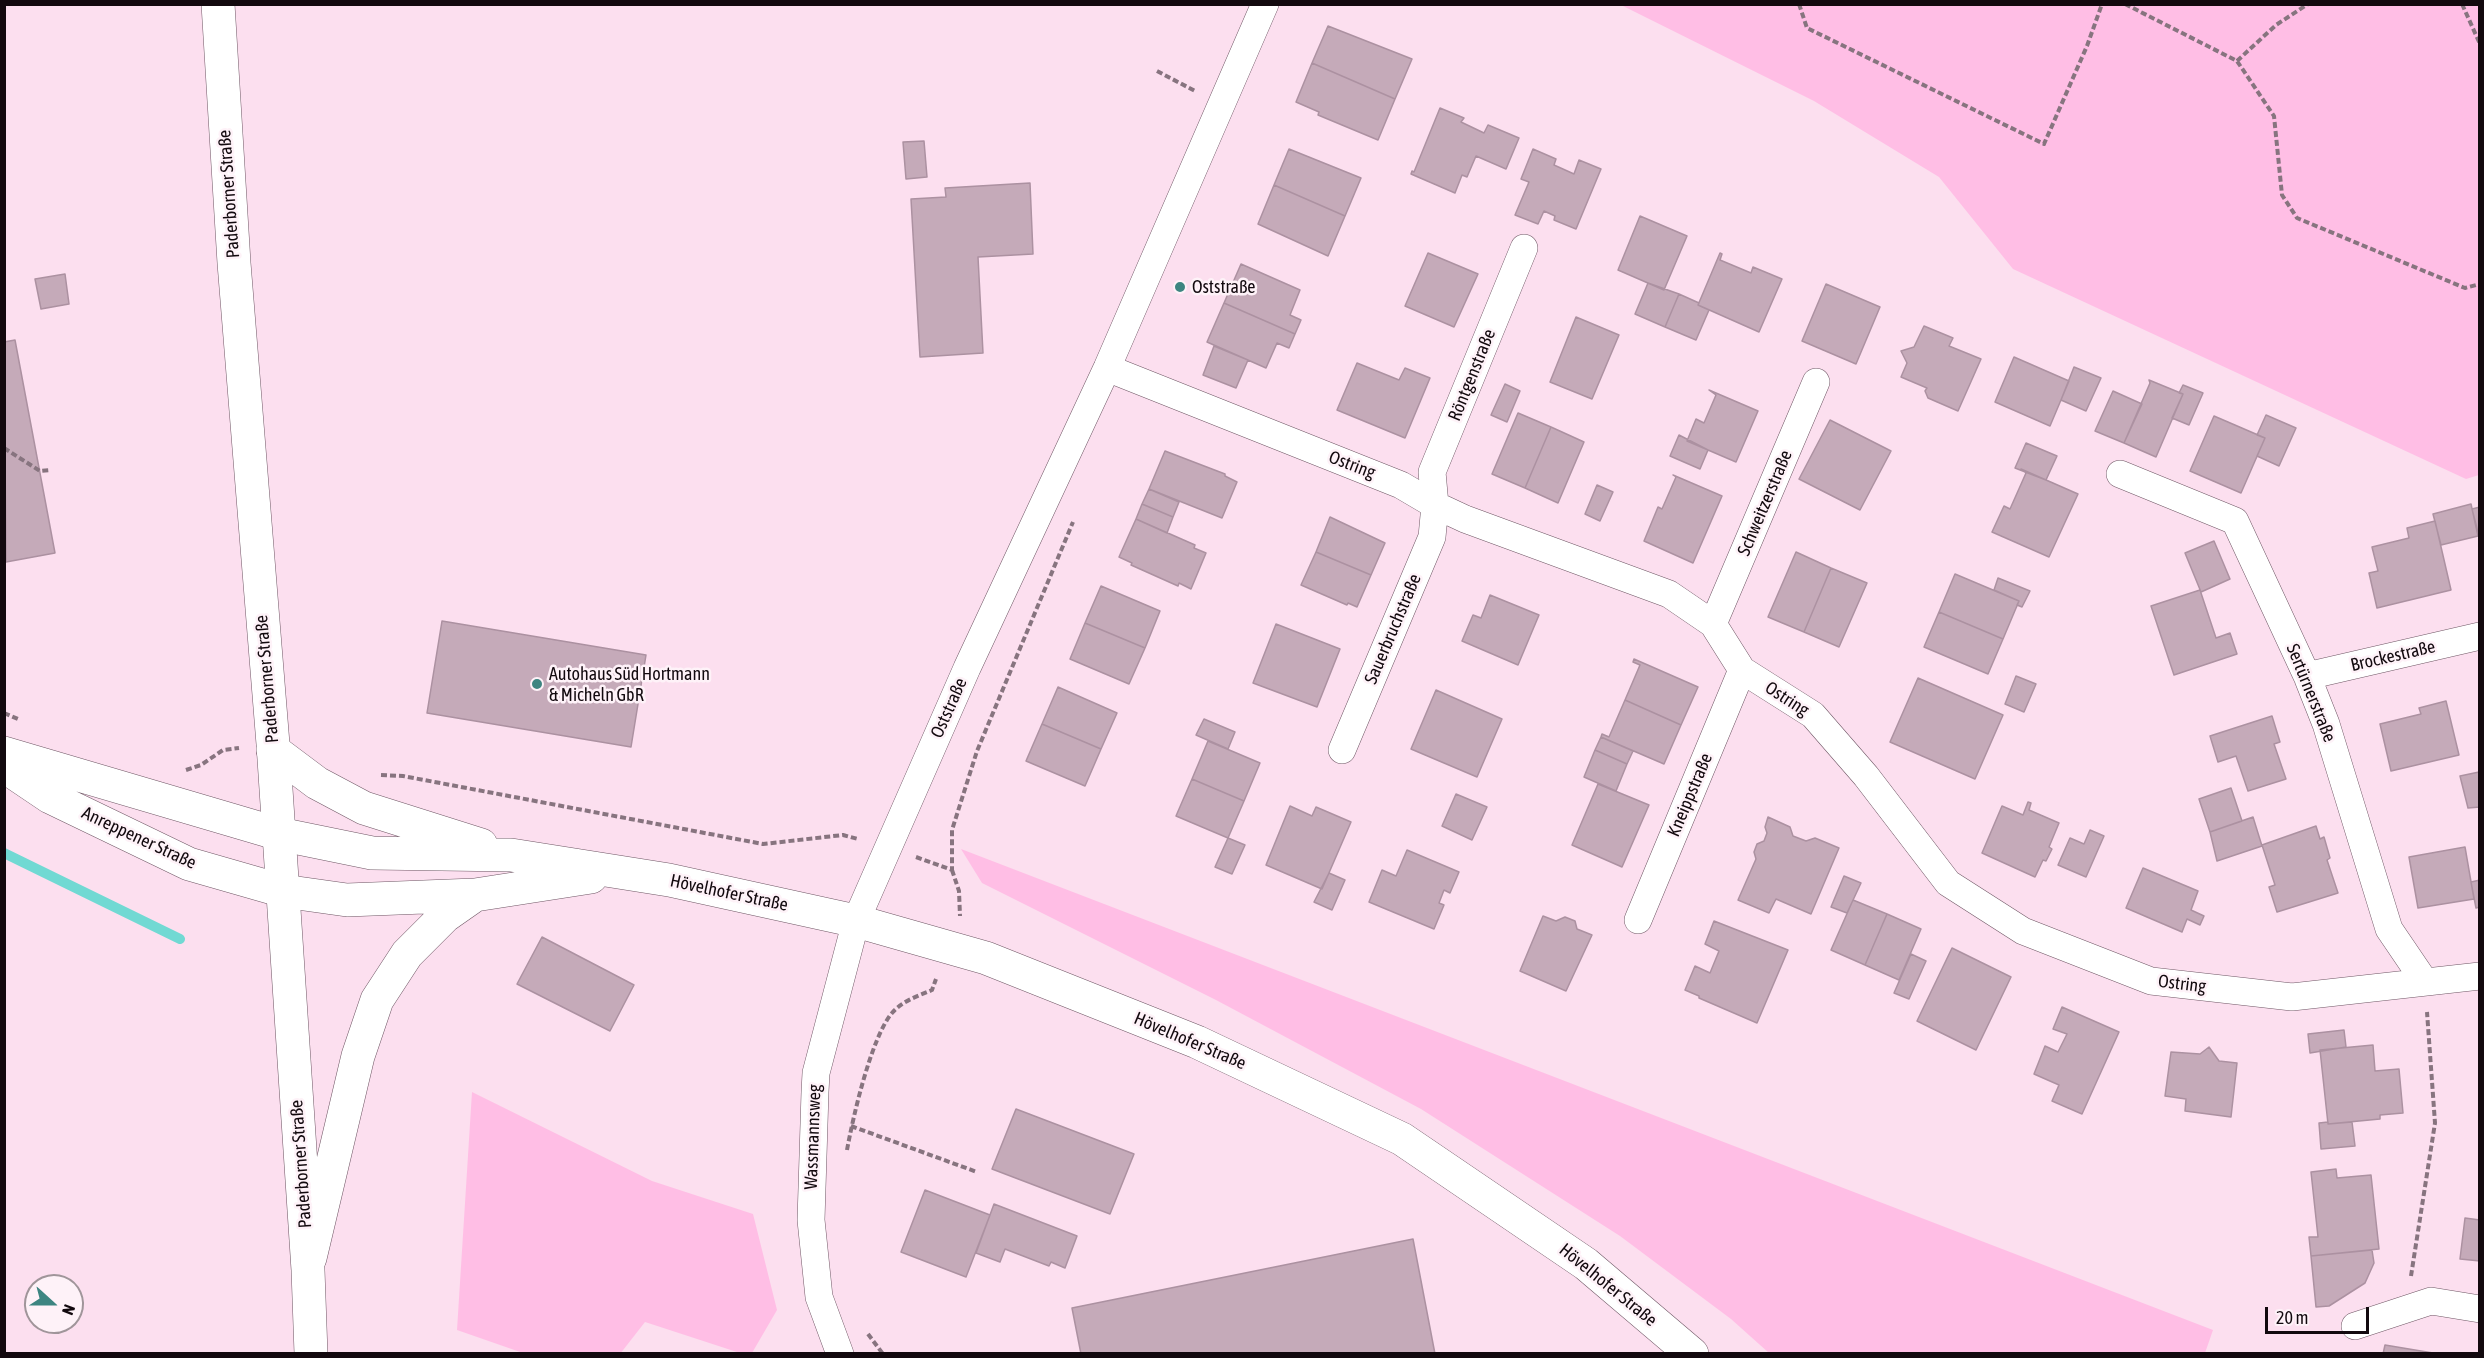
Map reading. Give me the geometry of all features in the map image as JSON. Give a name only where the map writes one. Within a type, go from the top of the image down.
[{"type":"main road","name":"Paderborner Straße","points":[[218,4],[234,263],[283,891],[308,1270],[311,1353]]},
{"type":"main road","points":[[273,747],[317,783],[364,808],[511,855]]},
{"type":"main road","name":"Anreppener Straße","points":[[4,753],[279,834]]},
{"type":"main road","name":"Anreppener Straße","points":[[4,766],[50,797],[189,864],[283,891]]},
{"type":"main road","name":"Hövelhofer Straße","points":[[279,834],[372,853],[511,855],[669,880],[856,921],[986,958],[1197,1042],[1402,1139],[1586,1264],[1692,1353]]},
{"type":"main road","name":"Hövelhofer Straße","points":[[283,891],[347,900],[475,895],[623,872]]},
{"type":"main road","points":[[308,1270],[358,1056],[377,1000],[407,954],[445,916],[475,895]]},
{"type":"street","name":"Oststraße","points":[[856,921],[967,668],[1107,368],[1265,4]]},
{"type":"street","name":"Röntgenstraße","points":[[1435,505],[1432,472],[1524,248]]},
{"type":"street","name":"Ostring","points":[[1107,368],[1401,485],[1465,519],[1669,594],[1713,624],[1742,670],[1814,715],[1866,776],[1948,883],[2023,931],[2151,981],[2292,997],[2480,976]]},
{"type":"street","name":"Schweitzerstraße","points":[[1713,624],[1816,382]]},
{"type":"street","name":"Sertürnerstraße","points":[[2120,474],[2235,521],[2307,676],[2326,724],[2389,929],[2425,982]]},
{"type":"street","name":"Sauerbruchstraße","points":[[1342,750],[1432,537],[1435,505]]},
{"type":"street","name":"Brockestraße","points":[[2307,676],[2480,636]]},
{"type":"street","name":"Kneippstraße","points":[[1638,920],[1742,670]]},
{"type":"street","name":"Wassmannsweg","points":[[840,1353],[819,1297],[811,1220],[814,1121],[816,1073],[856,921]]},
{"type":"street","points":[[2355,1326],[2431,1301],[2480,1309]]},
{"type":"path","points":[[1799,4],[1807,27],[2044,144],[2087,46],[2102,4]]},
{"type":"path","points":[[2125,4],[2237,62],[2274,116],[2282,195],[2297,218],[2464,288],[2480,284]]},
{"type":"path","points":[[2237,62],[2276,26],[2308,4]]},
{"type":"path","points":[[2462,4],[2480,44]]},
{"type":"path","points":[[1157,71],[1222,105]]},
{"type":"path","points":[[4,448],[40,471],[50,470]]},
{"type":"path","points":[[4,714],[25,722]]},
{"type":"path","points":[[181,771],[201,765],[223,750],[273,747]]},
{"type":"path","points":[[376,775],[403,776],[763,844],[843,835],[888,848]]},
{"type":"path","points":[[846,1156],[852,1126],[879,1036],[892,1013],[905,1002],[932,990],[960,918],[959,891],[952,870]]},
{"type":"path","points":[[2406,1310],[2435,1123],[2425,982]]},
{"type":"path","points":[[814,1121],[852,1126],[977,1172]]},
{"type":"path","points":[[866,1330],[883,1353]]},
{"type":"shaded area","points":[[1621,5],[2479,5],[2479,475],[2466,479],[2013,269],[1939,177],[1814,101]]},
{"type":"shaded area","points":[[961,849],[2213,1330],[2205,1353],[1769,1353],[1731,1319],[1620,1236],[1421,1109],[1216,1000],[982,883]]},
{"type":"shaded area","points":[[472,1092],[652,1181],[753,1214],[777,1310],[752,1353],[740,1353],[645,1322],[620,1354],[523,1353],[457,1330]]},
{"type":"building","points":[[1328,26],[1412,59],[1395,99],[1312,63]]},
{"type":"building","points":[[1312,63],[1395,99],[1378,140],[1318,115],[1319,112],[1296,102]]},
{"type":"building","points":[[1440,108],[1464,118],[1461,122],[1484,133],[1488,125],[1519,138],[1506,169],[1476,156],[1467,177],[1462,175],[1455,193],[1411,174],[1412,171],[1414,172]]},
{"type":"building","points":[[924,141],[927,177],[906,179],[903,142]]},
{"type":"building","points":[[1289,149],[1361,178],[1345,216],[1274,185]]},
{"type":"building","points":[[1533,149],[1556,159],[1554,165],[1574,174],[1579,160],[1601,169],[1576,229],[1554,220],[1555,216],[1544,211],[1538,224],[1515,215],[1529,182],[1521,179]]},
{"type":"building","points":[[1030,183],[1033,254],[978,257],[983,353],[920,357],[911,199],[946,197],[945,188]]},
{"type":"building","points":[[1274,185],[1345,216],[1328,256],[1258,224]]},
{"type":"building","points":[[1640,216],[1687,236],[1664,290],[1618,270]]},
{"type":"building","points":[[1428,253],[1478,274],[1454,327],[1405,306]]},
{"type":"building","points":[[1720,253],[1722,254],[1720,260],[1751,273],[1753,267],[1782,279],[1759,332],[1698,305]]},
{"type":"building","points":[[1241,264],[1300,290],[1290,315],[1301,320],[1295,334],[1224,303]]},
{"type":"building","points":[[65,274],[69,304],[41,309],[35,279]]},
{"type":"building","points":[[1648,283],[1679,294],[1665,327],[1635,314]]},
{"type":"building","points":[[1826,284],[1880,307],[1856,364],[1802,341]]},
{"type":"building","points":[[1679,294],[1709,310],[1696,340],[1665,327]]},
{"type":"building","points":[[1224,303],[1295,334],[1289,348],[1277,343],[1266,368],[1207,342]]},
{"type":"building","points":[[1576,317],[1619,335],[1592,399],[1550,382]]},
{"type":"building","points":[[1924,326],[1953,338],[1949,346],[1981,359],[1958,411],[1928,398],[1925,391],[1927,388],[1901,377],[1907,363],[1901,351],[1914,347]]},
{"type":"building","points":[[15,340],[55,553],[6,562],[4,342]]},
{"type":"building","points":[[1214,346],[1248,360],[1236,388],[1203,375]]},
{"type":"building","points":[[2014,357],[2069,381],[2050,426],[1995,402]]},
{"type":"building","points":[[1357,363],[1399,380],[1405,368],[1430,378],[1405,438],[1337,410]]},
{"type":"building","points":[[2074,367],[2101,378],[2086,411],[2061,400]]},
{"type":"building","points":[[2149,380],[2183,394],[2156,457],[2124,443],[2150,383]]},
{"type":"building","points":[[1505,384],[1520,391],[1507,422],[1491,415]]},
{"type":"building","points":[[2183,385],[2203,393],[2189,425],[2172,418],[2183,394],[2179,393]]},
{"type":"building","points":[[1709,390],[1758,411],[1736,462],[1687,441],[1696,419],[1704,423],[1716,395]]},
{"type":"building","points":[[2113,391],[2142,404],[2124,443],[2095,431]]},
{"type":"building","points":[[1518,413],[1551,427],[1525,488],[1492,474]]},
{"type":"building","points":[[2266,415],[2296,428],[2279,466],[2257,456],[2265,438],[2257,435]]},
{"type":"building","points":[[2214,416],[2265,438],[2241,493],[2190,471]]},
{"type":"building","points":[[1830,420],[1891,451],[1860,510],[1799,479]]},
{"type":"building","points":[[1551,427],[1584,442],[1558,503],[1525,488]]},
{"type":"building","points":[[1679,435],[1708,450],[1700,469],[1670,456]]},
{"type":"building","points":[[2026,443],[2057,456],[2046,480],[2015,468]]},
{"type":"building","points":[[1165,451],[1225,474],[1237,482],[1222,518],[1149,489]]},
{"type":"building","points":[[2021,469],[2078,494],[2049,557],[1992,532],[2004,506],[2010,509],[2026,473]]},
{"type":"building","points":[[1673,475],[1722,496],[1693,563],[1644,541],[1658,507],[1662,509],[1676,477]]},
{"type":"building","points":[[1597,485],[1613,492],[1600,521],[1585,514]]},
{"type":"building","points":[[1149,489],[1179,502],[1173,517],[1142,504]]},
{"type":"building","points":[[1142,504],[1173,517],[1167,533],[1136,519]]},
{"type":"building","points":[[2471,504],[2478,536],[2441,545],[2433,514]]},
{"type":"building","points":[[2480,507],[2480,540],[2472,509]]},
{"type":"building","points":[[1330,517],[1385,543],[1371,575],[1316,552]]},
{"type":"building","points":[[1136,519],[1195,545],[1194,548],[1206,553],[1191,589],[1179,583],[1178,586],[1131,565],[1132,563],[1119,557]]},
{"type":"building","points":[[2435,521],[2451,590],[2377,608],[2369,573],[2378,571],[2372,547],[2409,538],[2407,528]]},
{"type":"building","points":[[2214,541],[2230,579],[2201,592],[2185,553]]},
{"type":"building","points":[[1316,552],[1371,575],[1357,607],[1301,585]]},
{"type":"building","points":[[1796,552],[1831,568],[1804,632],[1768,617]]},
{"type":"building","points":[[1831,568],[1867,583],[1839,647],[1804,632]]},
{"type":"building","points":[[1955,574],[2019,601],[2003,639],[1939,612]]},
{"type":"building","points":[[1998,578],[2030,591],[2022,607],[2017,605],[2019,601],[1994,590]]},
{"type":"building","points":[[1101,586],[1160,611],[1145,648],[1085,623]]},
{"type":"building","points":[[2200,590],[2216,638],[2230,633],[2237,654],[2174,675],[2151,606]]},
{"type":"building","points":[[1490,595],[1539,615],[1518,665],[1462,641],[1473,615],[1481,618]]},
{"type":"building","points":[[1939,612],[2003,639],[1988,674],[1924,647]]},
{"type":"building","name":"Autohaus Süd Hortmann & Micheln GbR","points":[[442,621],[646,655],[631,747],[427,713]]},
{"type":"building","points":[[1085,623],[1145,648],[1129,684],[1070,659]]},
{"type":"building","points":[[1276,624],[1340,649],[1317,707],[1253,683]]},
{"type":"building","points":[[1634,659],[1698,687],[1681,725],[1625,700],[1640,665],[1633,662]]},
{"type":"building","points":[[2016,676],[2036,684],[2024,712],[2005,704]]},
{"type":"building","points":[[1918,678],[2003,715],[1975,779],[1890,742]]},
{"type":"building","points":[[1058,687],[1117,713],[1101,749],[1042,724]]},
{"type":"building","points":[[1436,690],[1502,719],[1477,777],[1411,749]]},
{"type":"building","points":[[1625,700],[1681,725],[1664,764],[1601,737],[1602,734],[1609,737]]},
{"type":"building","points":[[2446,701],[2459,755],[2391,771],[2380,724],[2421,714],[2419,708]]},
{"type":"building","points":[[2272,716],[2280,742],[2274,744],[2286,779],[2248,791],[2236,756],[2218,762],[2210,736]]},
{"type":"building","points":[[1204,719],[1235,732],[1228,749],[1196,735]]},
{"type":"building","points":[[1042,724],[1101,749],[1085,786],[1026,761]]},
{"type":"building","points":[[1601,737],[1633,751],[1627,764],[1595,750]]},
{"type":"building","points":[[1208,741],[1260,763],[1244,801],[1192,779]]},
{"type":"building","points":[[1595,750],[1627,764],[1616,791],[1584,777]]},
{"type":"building","points":[[2479,772],[2480,807],[2468,808],[2460,776]]},
{"type":"building","points":[[1192,779],[1244,801],[1228,838],[1176,816]]},
{"type":"building","points":[[1598,784],[1649,805],[1622,867],[1572,845]]},
{"type":"building","points":[[2231,788],[2242,821],[2210,832],[2199,799]]},
{"type":"building","points":[[1456,794],[1487,807],[1472,840],[1442,826]]},
{"type":"building","points":[[2028,802],[2031,803],[2029,810],[2059,823],[2049,847],[2052,849],[2046,861],[2043,860],[2035,877],[1982,853],[2002,806],[2023,815]]},
{"type":"building","points":[[1290,806],[1312,816],[1316,807],[1351,822],[1322,889],[1266,865]]},
{"type":"building","points":[[1768,817],[1790,827],[1793,836],[1806,841],[1815,838],[1839,848],[1811,914],[1776,899],[1769,913],[1738,900],[1756,859],[1754,852],[1757,844],[1764,841],[1767,833],[1765,827]]},
{"type":"building","points":[[2253,817],[2262,846],[2217,861],[2210,832]]},
{"type":"building","points":[[2316,826],[2320,839],[2324,837],[2330,858],[2327,860],[2338,893],[2277,912],[2269,887],[2275,885],[2262,845]]},
{"type":"building","points":[[2090,830],[2104,836],[2086,877],[2058,865],[2070,838],[2084,844]]},
{"type":"building","points":[[1228,838],[1245,845],[1232,874],[1215,867]]},
{"type":"building","points":[[2465,847],[2474,899],[2418,908],[2409,857]]},
{"type":"building","points":[[1407,850],[1459,872],[1450,893],[1444,890],[1439,903],[1444,905],[1434,929],[1369,902],[1382,870],[1396,876]]},
{"type":"building","points":[[2143,868],[2198,891],[2191,910],[2204,916],[2200,925],[2187,919],[2182,932],[2126,908]]},
{"type":"building","points":[[1329,873],[1345,880],[1332,910],[1314,902]]},
{"type":"building","points":[[1844,876],[1861,883],[1847,913],[1831,907]]},
{"type":"building","points":[[2480,880],[2480,907],[2476,908],[2471,882]]},
{"type":"building","points":[[1853,900],[1887,914],[1865,965],[1831,950]]},
{"type":"building","points":[[1887,914],[1921,929],[1899,980],[1865,965]]},
{"type":"building","points":[[1543,916],[1556,921],[1565,917],[1575,921],[1577,929],[1592,935],[1566,991],[1520,971]]},
{"type":"building","points":[[1714,921],[1788,950],[1757,1023],[1685,990],[1695,966],[1710,973],[1719,951],[1705,944]]},
{"type":"building","points":[[542,937],[634,985],[610,1031],[517,984]]},
{"type":"building","points":[[1952,948],[2011,977],[1976,1050],[1917,1021]]},
{"type":"building","points":[[1911,954],[1926,961],[1909,999],[1894,993]]},
{"type":"building","points":[[2062,1007],[2119,1032],[2082,1114],[2052,1101],[2059,1085],[2034,1074],[2045,1046],[2058,1052],[2067,1034],[2053,1029]]},
{"type":"building","points":[[2344,1030],[2346,1047],[2310,1053],[2308,1034]]},
{"type":"building","points":[[2373,1045],[2375,1071],[2399,1069],[2403,1113],[2380,1115],[2380,1119],[2328,1124],[2320,1050]]},
{"type":"building","points":[[2209,1047],[2219,1061],[2237,1063],[2231,1117],[2185,1111],[2186,1099],[2165,1096],[2171,1052],[2200,1054]]},
{"type":"building","points":[[1016,1109],[1134,1154],[1110,1214],[992,1169]]},
{"type":"building","points":[[2328,1122],[2328,1124],[2352,1122],[2355,1146],[2321,1149],[2319,1123]]},
{"type":"building","points":[[2336,1169],[2337,1178],[2371,1175],[2379,1249],[2311,1256],[2309,1237],[2318,1237],[2311,1172]]},
{"type":"building","points":[[925,1190],[990,1215],[966,1277],[901,1252]]},
{"type":"building","points":[[994,1204],[1077,1236],[1065,1268],[1051,1262],[1049,1266],[1005,1249],[1000,1262],[976,1253]]},
{"type":"building","points":[[2465,1218],[2480,1220],[2480,1261],[2460,1259]]},
{"type":"building","points":[[1413,1239],[1435,1354],[1081,1354],[1072,1308]]},
{"type":"building","points":[[2372,1250],[2374,1263],[2365,1283],[2329,1306],[2316,1307],[2311,1256]]},
{"type":"building","points":[[2385,1345],[2439,1354],[2383,1354]]},
{"type":"waterway","points":[[4,853],[180,939]]},
{"type":"place","name":"Oststraße","points":[[1180,287]]},
{"type":"place","name":"Autohaus Süd Hortmann & Micheln GbR","points":[[537,684]]}]
